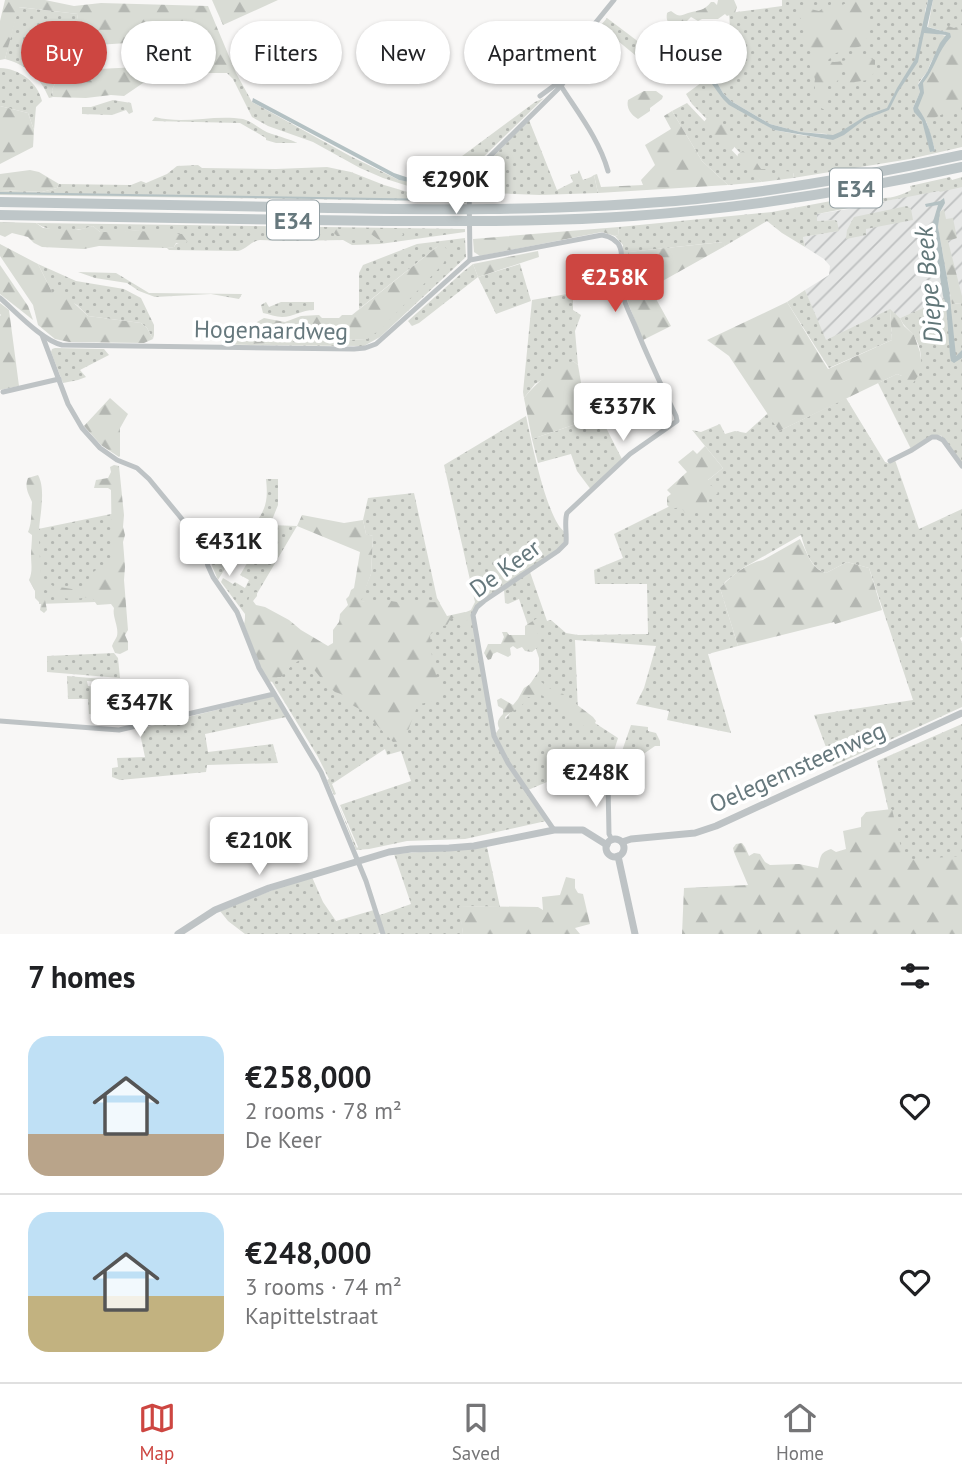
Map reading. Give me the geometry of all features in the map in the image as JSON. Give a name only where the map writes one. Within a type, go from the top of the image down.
[{"type":"highway","name":"E34","points":[[0,202],[437,210],[586,206],[696,199],[759,191],[962,155]]},
{"type":"highway","name":"E34","points":[[0,215],[328,220],[586,219],[748,204],[858,188],[962,167]]},
{"type":"street","points":[[470,260],[469,185],[472,174],[561,86],[574,66],[584,37],[614,0]]},
{"type":"street","points":[[540,96],[555,85],[561,86],[601,149],[608,171]]},
{"type":"street","name":"De Keer","points":[[470,260],[602,235],[616,239],[621,247],[620,282],[624,300],[677,421],[630,454],[567,513],[565,545],[484,601],[474,613],[494,736],[508,763],[554,830]]},
{"type":"street","name":"Hogenaardweg","points":[[42,335],[53,343],[62,345],[366,348],[387,335],[470,260]]},
{"type":"street","points":[[0,298],[42,335],[73,416],[89,437],[100,449],[137,468],[149,479],[203,548],[213,577],[237,612],[259,668],[321,772],[366,881],[383,934]]},
{"type":"street","points":[[3,391],[59,379]]},
{"type":"street","points":[[890,461],[937,436],[962,466]]},
{"type":"street","points":[[0,721],[119,730],[274,694]]},
{"type":"street","name":"Oelegemsteenweg","points":[[623,845],[643,837],[695,833],[716,826],[962,713]]},
{"type":"street","points":[[178,934],[208,913],[282,883],[401,850],[474,846],[554,830],[583,830],[609,842],[617,839],[623,845],[622,854],[618,856],[613,856],[607,850],[609,842],[608,783],[611,776]]},
{"type":"street","points":[[618,856],[635,934]]},
{"type":"shaded area","points":[[928,0],[933,0],[927,27],[950,33],[951,37],[923,83],[924,93],[918,108],[932,139],[935,151],[930,152],[922,121],[913,108],[920,92],[918,85],[946,35],[924,33],[918,62],[889,110],[864,120],[833,140],[774,130],[729,105],[712,84],[718,84],[731,101],[770,124],[800,132],[833,135],[867,115],[887,108],[915,59]]},
{"type":"shaded area","points":[[253,98],[394,173],[447,186],[446,189],[399,180],[252,102]]},
{"type":"shaded area","points":[[962,184],[962,303],[950,297],[900,318],[890,310],[825,341],[805,290],[829,275],[830,266],[805,247],[803,237],[838,231],[835,220],[817,221],[817,214]]},
{"type":"shaded area","points":[[944,198],[938,227],[949,289],[956,356],[962,350],[962,358],[954,363],[950,355],[946,304],[932,225],[938,205],[926,207],[925,204]]},
{"type":"green space","points":[[5,0],[45,0],[74,6],[101,3],[208,6],[214,21],[121,21],[121,43],[107,44],[107,21],[77,21],[78,14],[19,7],[5,59],[0,60],[0,21]]},
{"type":"green space","points":[[212,0],[278,0],[230,21],[223,25]]},
{"type":"green space","points":[[718,0],[734,0],[737,7],[735,13],[727,16],[725,14],[718,19],[698,21],[691,17],[687,21],[668,21],[667,18],[667,13],[671,11],[681,15],[704,9],[711,2],[717,5]]},
{"type":"green space","points":[[782,0],[928,0],[925,11],[928,32],[947,36],[919,82],[920,92],[913,108],[922,121],[930,145],[935,150],[925,117],[962,102],[962,147],[910,159],[793,178],[794,173],[768,176],[757,170],[692,104],[686,94],[700,84],[713,84],[722,98],[774,130],[828,139],[827,134],[800,132],[770,124],[731,101],[718,84],[747,84],[747,21],[730,21],[729,13],[782,6]]},
{"type":"green space","points":[[833,0],[838,0],[840,6],[853,0],[866,0],[867,40],[862,46],[836,53],[827,61],[869,58],[875,60],[875,72],[868,80],[852,85],[848,81],[849,72],[853,70],[840,71],[835,84],[827,85],[825,110],[819,107],[815,79],[808,61],[811,51],[801,38],[807,29],[798,13],[800,8],[819,11],[825,7],[829,8]]},
{"type":"green space","points":[[933,0],[962,0],[962,26],[950,33],[928,27]]},
{"type":"green space","points":[[18,7],[78,14],[77,21],[21,21],[21,66],[5,59]]},
{"type":"green space","points":[[216,25],[230,59],[230,73],[216,73]]},
{"type":"green space","points":[[962,25],[962,105],[926,122],[915,112],[919,88],[947,36],[944,30],[948,26],[954,28]]},
{"type":"green space","points":[[621,29],[635,39],[635,55],[621,43]]},
{"type":"green space","points":[[0,68],[21,74],[21,84],[33,84],[42,101],[36,107],[34,130],[28,113],[0,106]]},
{"type":"green space","points":[[121,68],[121,84],[142,84],[124,96],[53,97],[55,84],[107,84],[107,69]]},
{"type":"green space","points":[[41,84],[55,84],[53,97],[49,98]]},
{"type":"green space","points":[[236,84],[242,84],[252,102],[399,180],[447,186],[427,182],[544,98],[471,169],[467,177],[466,195],[408,186],[383,178],[313,142],[268,126],[252,117]]},
{"type":"green space","points":[[644,91],[656,91],[663,96],[650,111],[638,119],[630,111],[628,100]]},
{"type":"green space","points":[[113,100],[131,103],[133,112],[129,114],[126,110],[112,115],[82,114],[82,107]]},
{"type":"green space","points":[[687,103],[762,182],[728,185],[702,161],[672,111]]},
{"type":"green space","points":[[0,106],[28,113],[34,130],[33,147],[0,164]]},
{"type":"green space","points":[[672,111],[702,161],[728,185],[598,193],[594,175],[597,174],[601,187],[643,185],[641,180],[655,165],[645,145],[671,129],[664,116]]},
{"type":"green space","points":[[709,116],[725,127],[735,139],[737,143],[730,151],[702,124]]},
{"type":"green space","points":[[155,117],[177,120],[243,119],[268,133],[297,143],[266,140],[240,123],[152,121]]},
{"type":"green space","points":[[529,120],[557,190],[573,182],[570,175],[578,173],[579,170],[583,180],[594,175],[598,193],[473,195],[481,189],[493,190],[491,167],[480,170]]},
{"type":"green space","points":[[743,151],[761,169],[768,169],[773,174],[794,172],[793,178],[762,182],[739,162],[738,154]]},
{"type":"green space","points":[[198,165],[202,168],[327,167],[351,172],[418,195],[466,199],[466,203],[0,195],[0,190],[42,192],[57,188],[59,184],[146,183],[167,174],[177,166]]},
{"type":"green space","points":[[30,170],[39,172],[59,184],[57,188],[42,192],[0,190],[0,174]]},
{"type":"green space","points":[[950,177],[952,180],[962,177],[962,187],[817,214],[817,221],[837,221],[839,231],[803,237],[805,247],[767,221],[725,246],[722,242],[629,252],[636,292],[628,303],[622,280],[623,245],[615,236],[618,235],[619,227],[772,212],[874,193],[874,197],[889,198],[911,190],[910,186]]},
{"type":"green space","points":[[907,206],[911,209],[913,220],[866,229],[866,235],[846,239],[847,230],[854,217]]},
{"type":"green space","points":[[944,209],[946,219],[953,218],[957,238],[948,241],[962,303],[952,304],[938,227],[940,212]]},
{"type":"green space","points":[[0,222],[36,223],[43,228],[78,230],[93,226],[100,232],[127,230],[182,234],[187,241],[186,244],[176,243],[174,247],[167,248],[42,247],[28,237],[12,233],[5,237],[0,235]]},
{"type":"green space","points":[[36,223],[465,229],[465,232],[380,244],[352,245],[343,240],[260,240],[238,251],[169,250],[167,248],[179,243],[145,232],[100,232],[93,226],[56,230]]},
{"type":"green space","points":[[619,227],[618,235],[615,236],[602,232],[480,256],[474,252],[473,239]]},
{"type":"green space","points":[[336,229],[402,231],[403,235],[390,241],[379,240],[371,234],[354,240],[337,236],[334,233]]},
{"type":"green space","points":[[465,238],[466,257],[380,337],[364,346],[224,345],[367,339],[438,246],[359,309],[359,273],[363,265],[417,244]]},
{"type":"green space","points":[[723,242],[725,246],[650,288],[671,326],[643,340],[628,303],[636,292],[628,252]]},
{"type":"green space","points":[[0,244],[38,264],[52,292],[63,293],[88,316],[141,323],[153,339],[144,343],[69,342],[55,339],[38,325],[33,305],[0,256]]},
{"type":"green space","points":[[438,246],[445,247],[449,253],[443,264],[381,329],[367,339],[224,345],[232,332],[252,331],[257,322],[264,318],[285,322],[301,316],[339,318],[342,315],[352,315]]},
{"type":"green space","points":[[538,251],[539,257],[478,277],[473,264]]},
{"type":"green space","points":[[38,264],[76,281],[124,289],[141,298],[154,325],[153,339],[141,323],[88,316],[77,305],[52,292]]},
{"type":"green space","points":[[473,264],[478,277],[412,326],[408,321]]},
{"type":"green space","points":[[520,264],[531,301],[496,314],[478,277]]},
{"type":"green space","points":[[0,265],[28,306],[33,320],[0,294]]},
{"type":"green space","points":[[78,272],[116,273],[149,293],[242,294],[239,299],[211,294],[155,297],[127,283],[95,278]]},
{"type":"green space","points":[[805,290],[826,340],[890,309],[892,340],[829,368],[787,302]]},
{"type":"green space","points":[[573,293],[573,310],[581,315],[575,331],[578,365],[573,361],[535,384],[524,398],[532,300]]},
{"type":"green space","points":[[951,296],[952,304],[962,303],[962,465],[942,436],[936,435],[911,449],[878,383],[897,374],[918,376],[921,366],[919,345],[900,318]]},
{"type":"green space","points":[[266,302],[269,307],[281,302],[314,302],[314,310],[277,317],[263,313],[261,305]]},
{"type":"green space","points":[[787,302],[828,369],[892,340],[890,309],[914,335],[922,367],[918,376],[911,386],[897,374],[779,431],[729,356],[707,340]]},
{"type":"green space","points":[[0,303],[9,310],[19,386],[0,390],[1,315]]},
{"type":"green space","points":[[55,348],[104,349],[109,355],[80,370],[86,377],[63,383],[51,352]]},
{"type":"green space","points":[[573,361],[578,365],[585,421],[532,439],[524,398],[546,376]]},
{"type":"green space","points":[[110,398],[128,414],[120,428],[119,457],[101,445],[84,426]]},
{"type":"green space","points":[[846,398],[885,462],[895,460],[919,529],[962,509],[962,707],[833,766],[814,715],[913,700],[869,568],[847,562],[826,573],[820,571],[809,557],[801,535],[743,568],[720,588],[738,646],[708,654],[731,733],[667,720],[669,711],[636,704],[644,688],[656,646],[575,640],[578,712],[618,738],[613,754],[528,790],[546,821],[465,839],[407,841],[356,850],[338,803],[357,848],[340,805],[411,781],[401,751],[387,755],[385,749],[332,784],[336,794],[334,795],[318,757],[271,680],[304,654],[429,649],[429,629],[433,625],[471,610],[475,602],[444,465],[526,416],[546,497],[558,525],[565,532],[562,546],[472,612],[494,738],[539,671],[539,658],[519,599],[505,603],[504,589],[530,572],[547,621],[551,620],[566,633],[648,634],[647,584],[595,584],[594,570],[623,558],[614,534],[686,498],[723,468],[692,430],[701,432],[720,424],[725,434],[735,431],[746,433],[768,413],[779,431]]},
{"type":"green space","points":[[600,416],[623,461],[592,491],[577,471],[571,454],[538,463],[532,439]]},
{"type":"green space","points":[[705,446],[723,468],[708,480],[718,493],[707,497],[707,508],[701,516],[697,512],[685,513],[681,507],[671,509],[667,505],[667,497],[671,494],[667,490],[687,472],[678,462],[693,450],[697,454]]},
{"type":"green space","points":[[119,466],[125,535],[124,580],[128,630],[125,635],[128,650],[120,654],[115,653],[112,646],[117,632],[111,604],[97,605],[91,596],[79,599],[60,597],[44,588],[47,610],[44,613],[40,610],[41,604],[35,598],[35,591],[29,580],[32,535],[28,532],[32,502],[27,488],[28,478],[38,475],[42,487],[39,530],[41,576],[53,586],[78,590],[85,586],[91,574],[96,570],[102,572],[112,559],[111,490],[94,488],[96,480],[108,478],[110,467]]},
{"type":"green space","points":[[266,479],[278,479],[278,505],[270,525],[297,526],[245,614],[221,582],[223,578],[245,588],[249,580],[240,575],[249,560],[235,552],[218,580],[210,561],[235,524],[254,525],[266,503]]},
{"type":"green space","points":[[414,493],[440,603],[387,606],[360,601],[371,574],[373,536],[366,534],[363,520],[368,498]]},
{"type":"green space","points":[[121,512],[124,601],[39,604],[38,529]]},
{"type":"green space","points":[[302,515],[344,523],[363,520],[366,534],[373,536],[371,574],[361,601],[439,602],[447,616],[465,612],[468,614],[466,622],[460,623],[451,618],[447,625],[439,627],[430,635],[436,675],[443,688],[440,700],[417,707],[404,741],[393,742],[363,711],[335,692],[325,682],[325,678],[320,677],[311,666],[304,666],[301,660],[294,663],[281,677],[271,682],[265,679],[244,624],[250,593],[257,592],[253,601],[256,605],[289,620],[328,646],[333,643],[333,630],[339,622],[340,614],[348,605],[346,599],[354,588],[360,552],[297,526]]},
{"type":"green space","points":[[800,539],[810,559],[821,571],[826,573],[847,562],[869,568],[882,610],[835,624],[834,622],[738,646],[720,588],[745,567]]},
{"type":"green space","points":[[539,617],[542,624],[537,631],[538,647],[532,652],[513,646],[508,657],[497,652],[488,660],[484,653],[488,644],[501,644],[504,637],[502,632],[525,635],[525,626]]},
{"type":"green space","points":[[114,653],[118,658],[120,678],[47,672],[47,656]]},
{"type":"green space","points":[[67,676],[115,680],[115,683],[87,681],[88,686],[114,688],[113,709],[103,708],[104,704],[100,703],[99,715],[89,714],[88,699],[68,699]]},
{"type":"green space","points":[[540,681],[563,694],[593,717],[596,721],[593,727],[585,727],[572,717],[564,706],[555,704],[540,694],[534,698],[528,697],[505,717],[505,727],[499,728],[498,722],[503,709],[498,706],[497,700],[501,698],[513,705],[524,688]]},
{"type":"green space","points":[[273,696],[286,717],[205,734],[208,752],[273,744],[278,763],[207,765],[206,772],[120,780],[112,777],[112,768],[118,767],[117,758],[145,757],[139,729]]},
{"type":"green space","points":[[962,724],[962,860],[901,864],[877,761]]},
{"type":"green space","points":[[631,725],[648,727],[648,731],[656,733],[660,746],[655,746],[642,755],[621,754]]},
{"type":"green space","points":[[608,752],[612,756],[607,773],[604,765],[601,765],[599,772],[590,781],[584,777],[576,781],[566,774],[568,771],[572,772]]},
{"type":"green space","points":[[892,809],[904,860],[962,856],[962,934],[682,934],[684,888],[748,885],[734,852],[736,844],[742,843],[749,856],[760,854],[770,865],[799,864],[818,868],[824,852],[846,849],[843,831],[861,827],[861,818],[866,812]]},
{"type":"green space","points":[[487,847],[500,907],[460,906],[463,934],[385,934],[384,931],[377,934],[245,934],[220,911],[312,877],[323,902],[336,921],[374,910],[380,915],[411,904],[394,854]]},
{"type":"green space","points":[[566,877],[575,879],[575,888],[578,893],[583,894],[590,924],[575,928],[580,934],[463,934],[459,906],[538,907],[543,910],[542,897],[560,895]]},
{"type":"waterway","points":[[0,193],[444,200]]},
{"type":"water label","name":"Diepe Beek","points":[[928,285]]}]
